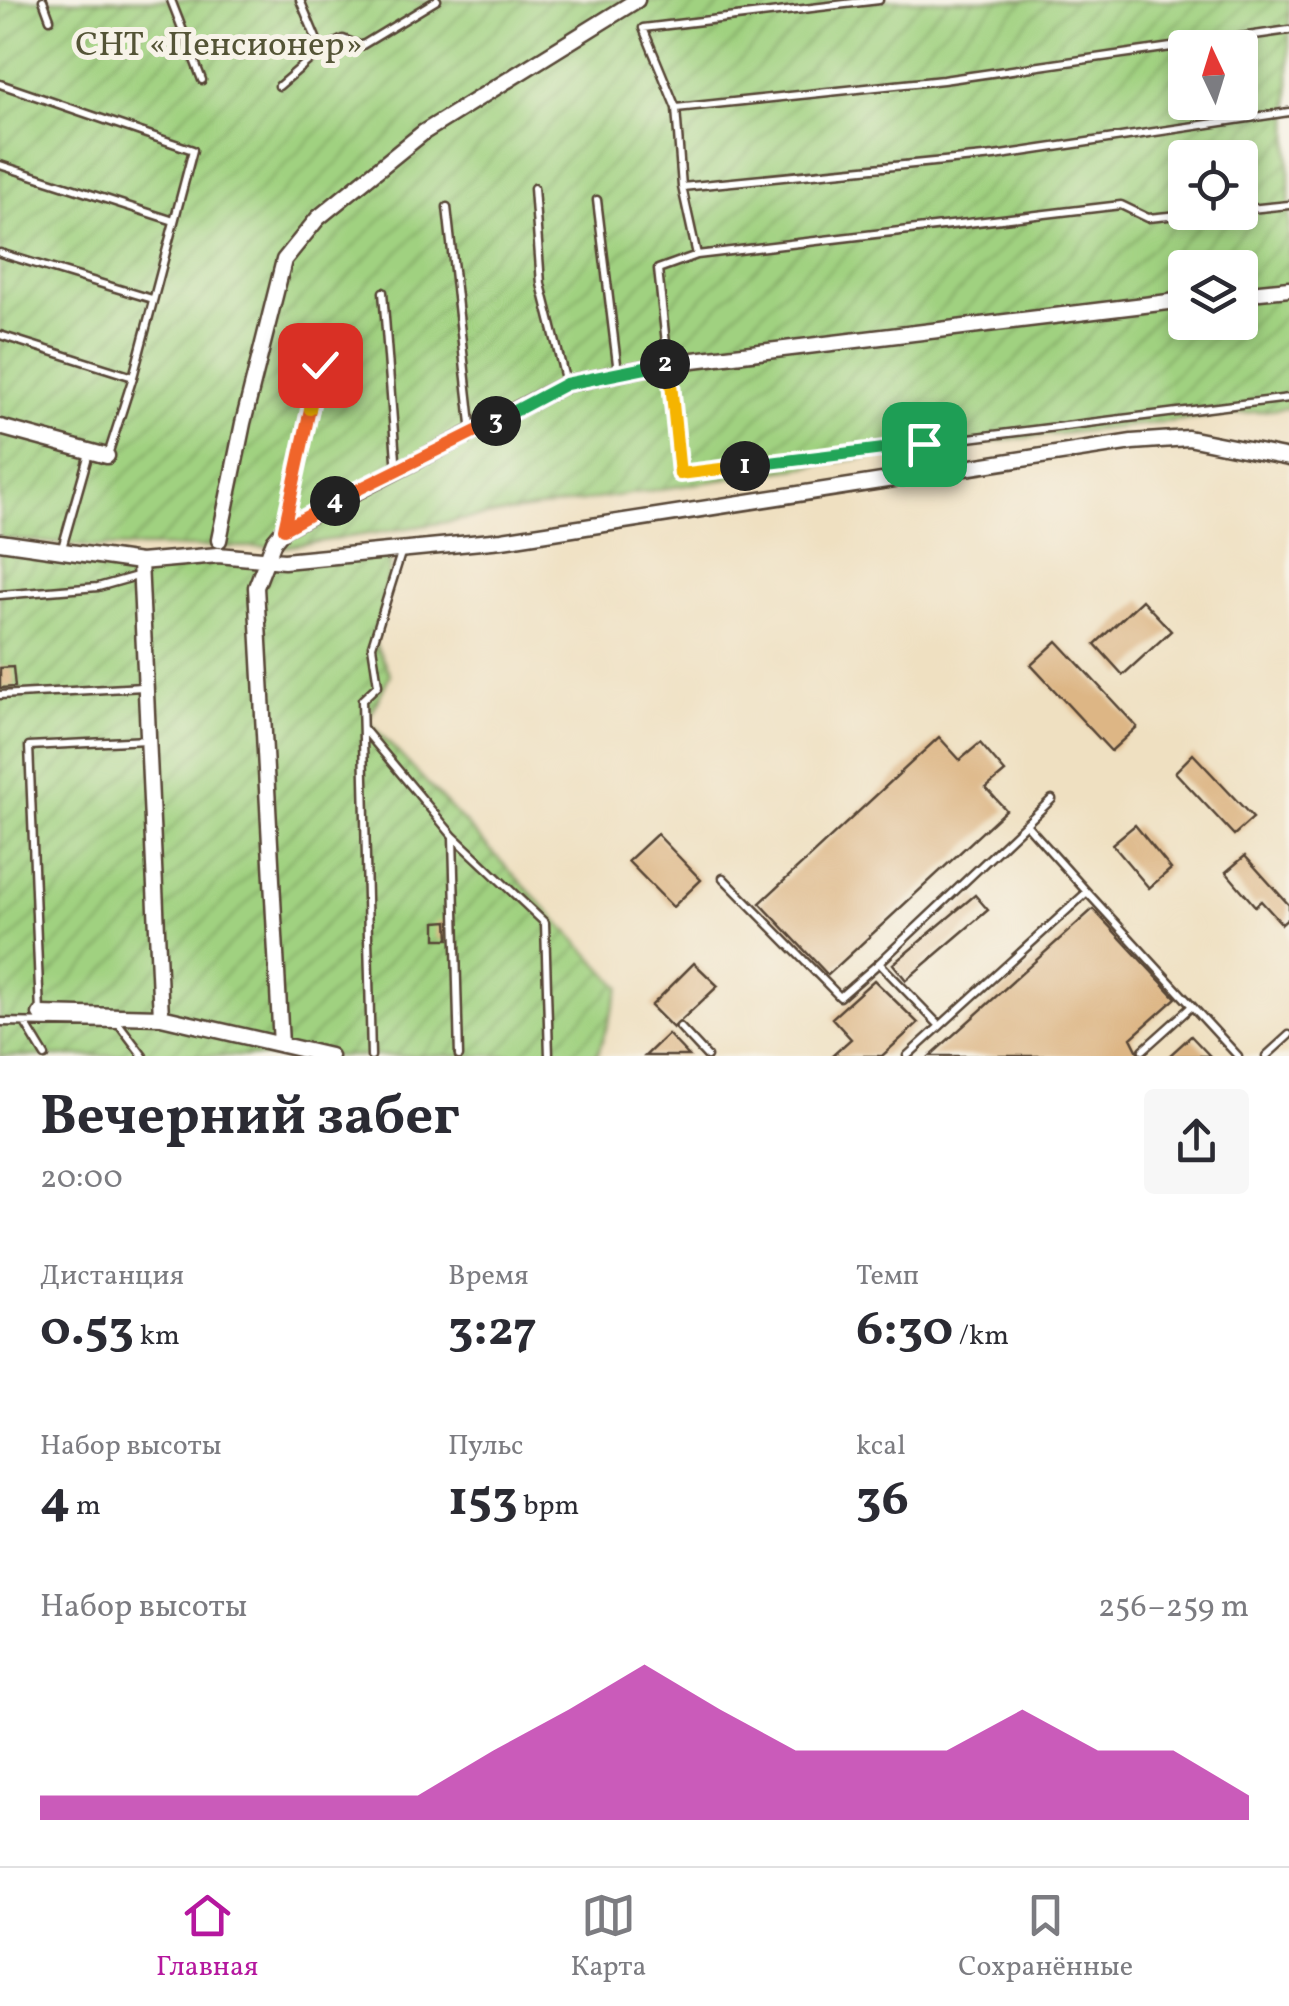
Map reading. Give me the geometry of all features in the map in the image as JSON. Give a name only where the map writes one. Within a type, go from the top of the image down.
[{"type":"street","points":[[219,540],[284,260],[318,218],[424,132],[637,0]]},
{"type":"street","points":[[1258,292],[1289,289]]},
{"type":"street","points":[[281,1045],[256,586],[284,529],[566,384],[669,363],[1168,302]]},
{"type":"street","points":[[0,426],[107,456]]},
{"type":"street","points":[[0,542],[62,548],[138,569],[268,556],[284,561],[502,540],[1132,442],[1188,438],[1289,458]]},
{"type":"street","points":[[138,569],[162,1017]]},
{"type":"street","points":[[40,1014],[162,1017],[330,1056]]},
{"type":"lane","points":[[43,0],[50,20]]},
{"type":"lane","points":[[171,0],[202,80]]},
{"type":"lane","points":[[300,0],[321,50]]},
{"type":"lane","points":[[420,0],[424,9]]},
{"type":"lane","points":[[279,86],[321,50],[343,38],[361,46],[438,0]]},
{"type":"lane","points":[[697,255],[682,187],[676,108],[643,28],[807,4],[879,0]]},
{"type":"lane","points":[[676,108],[943,80],[1289,30]]},
{"type":"lane","points":[[0,84],[193,150],[133,377],[107,456]]},
{"type":"lane","points":[[682,187],[994,156],[1289,112]]},
{"type":"lane","points":[[0,164],[174,221]]},
{"type":"lane","points":[[534,188],[542,284],[566,384]]},
{"type":"lane","points":[[597,200],[619,375]]},
{"type":"lane","points":[[1168,216],[1148,218],[1121,205],[697,255],[658,269],[680,474],[1289,398]]},
{"type":"lane","points":[[1258,208],[1289,205]]},
{"type":"lane","points":[[447,207],[472,434]]},
{"type":"lane","points":[[0,253],[152,300]]},
{"type":"lane","points":[[383,292],[397,473]]},
{"type":"lane","points":[[0,335],[133,377]]},
{"type":"lane","points":[[284,529],[320,365]]},
{"type":"lane","points":[[62,548],[90,452]]},
{"type":"lane","points":[[371,1056],[362,700],[378,686],[372,646],[402,550]]},
{"type":"lane","points":[[0,595],[98,587],[138,569]]},
{"type":"lane","points":[[0,695],[143,687]]},
{"type":"lane","points":[[362,727],[453,836],[545,922],[548,1056]]},
{"type":"lane","points":[[40,1014],[29,746],[148,740]]},
{"type":"lane","points":[[723,878],[840,997],[1052,799]]},
{"type":"lane","points":[[1026,824],[1238,1056]]},
{"type":"lane","points":[[453,836],[459,1056]]},
{"type":"lane","points":[[908,1056],[1087,892]]},
{"type":"lane","points":[[879,963],[940,1026]]},
{"type":"lane","points":[[1143,1050],[1192,1006]]},
{"type":"lane","points":[[0,1022],[119,1024],[143,1056]]},
{"type":"lane","points":[[25,1022],[44,1056]]},
{"type":"lane","points":[[680,1027],[707,1056]]},
{"type":"lane","points":[[1266,1056],[1289,1035]]},
{"type":"green space","name":"СНТ «Пенсионер»","points":[[0,0],[1289,0],[1289,408],[901,452],[284,547],[93,547],[0,538]]},
{"type":"green space","points":[[0,548],[159,570],[246,559],[392,557],[375,644],[390,674],[368,721],[620,987],[597,1056],[0,1056]]},
{"type":"building","points":[[1142,600],[1171,631],[1123,675],[1095,644]]},
{"type":"building","points":[[1057,641],[1137,727],[1111,751],[1031,665]]},
{"type":"building","points":[[13,667],[15,687],[0,688],[0,668]]},
{"type":"building","points":[[939,737],[960,760],[980,743],[1005,772],[986,788],[1006,810],[828,975],[760,903]]},
{"type":"building","points":[[1193,754],[1253,818],[1234,835],[1175,772]]},
{"type":"building","points":[[1135,825],[1171,869],[1149,888],[1112,844]]},
{"type":"building","points":[[657,834],[701,880],[673,907],[628,861]]},
{"type":"building","points":[[1245,856],[1289,905],[1289,918],[1282,924],[1261,901],[1255,906],[1226,872]]},
{"type":"building","points":[[975,895],[988,910],[906,980],[893,964]]},
{"type":"building","points":[[1093,909],[1176,998],[1131,1038],[1140,1056],[930,1056]]},
{"type":"building","points":[[448,921],[449,939],[436,939],[436,922]]},
{"type":"building","points":[[694,963],[718,986],[673,1028],[651,1006]]},
{"type":"building","points":[[874,980],[918,1023],[882,1056],[832,1056],[851,1039],[832,1018]]},
{"type":"building","points":[[668,1034],[689,1056],[645,1056]]},
{"type":"building","points":[[1191,1036],[1210,1056],[1169,1056]]},
{"type":"route","points":[[320,365],[284,529],[318,508],[397,473],[566,384],[669,363],[680,474],[924,444]]}]
